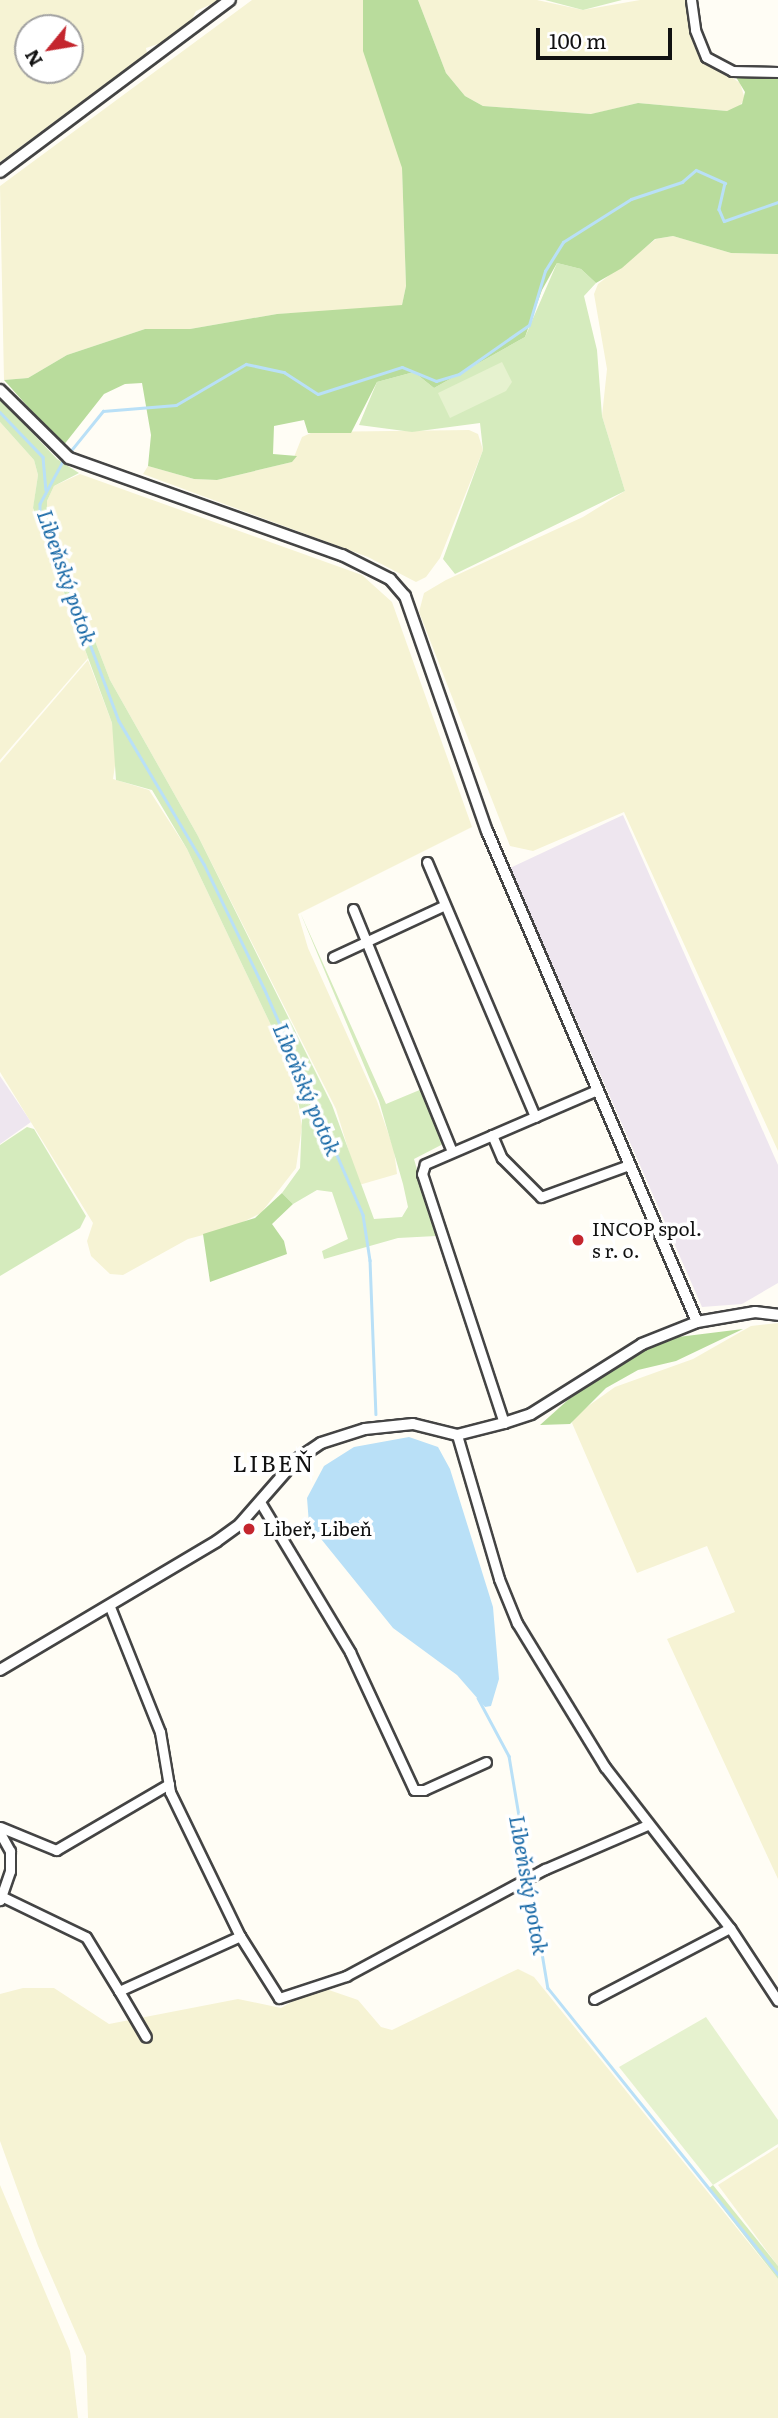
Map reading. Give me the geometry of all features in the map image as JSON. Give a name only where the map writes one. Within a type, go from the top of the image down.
[{"type":"street","points":[[0,172],[230,0]]},
{"type":"street","points":[[691,0],[695,30],[706,57],[732,71],[778,72]]},
{"type":"street","points":[[0,390],[65,455],[342,555],[390,579],[405,596],[487,831],[697,1322]]},
{"type":"street","points":[[427,862],[536,1117]]},
{"type":"street","points":[[333,957],[445,905]]},
{"type":"street","points":[[353,909],[452,1151]]},
{"type":"street","points":[[504,1423],[422,1174],[425,1164],[452,1151],[597,1090]]},
{"type":"street","points":[[492,1135],[502,1158],[541,1197],[629,1165]]},
{"type":"street","points":[[0,1670],[217,1541],[260,1502],[296,1460],[321,1443],[365,1429],[413,1424],[457,1435],[504,1423],[531,1414],[642,1344],[697,1322],[755,1312],[778,1315]]},
{"type":"street","points":[[457,1435],[499,1579],[517,1623],[605,1767],[647,1825],[730,1928],[778,2001]]},
{"type":"street","points":[[260,1502],[350,1652],[414,1790],[424,1790],[486,1762]]},
{"type":"street","points":[[110,1607],[160,1732],[169,1784],[240,1936],[279,1998],[346,1976],[545,1868],[647,1825]]},
{"type":"street","points":[[0,1827],[56,1850],[169,1784]]},
{"type":"street","points":[[0,1833],[10,1850],[10,1871],[1,1898],[86,1937],[146,2037]]},
{"type":"street","points":[[594,1999],[730,1928]]},
{"type":"street","points":[[119,1991],[240,1936]]},
{"type":"shaded area","points":[[0,0],[221,0],[196,11],[190,23],[167,41],[146,48],[147,53],[0,162]]},
{"type":"shaded area","points":[[252,0],[363,0],[402,168],[406,286],[402,305],[388,309],[277,314],[190,329],[145,329],[67,355],[28,378],[4,380],[0,186]]},
{"type":"shaded area","points":[[418,0],[537,0],[583,10],[640,0],[686,0],[702,57],[740,83],[745,99],[738,108],[727,111],[638,103],[592,114],[483,106],[465,96],[446,73]]},
{"type":"shaded area","points":[[673,236],[731,253],[778,254],[778,1151],[624,812],[533,851],[510,846],[419,612],[424,593],[446,580],[583,517],[625,491],[602,416],[607,369],[594,294],[598,284],[656,239]]},
{"type":"shaded area","points":[[0,422],[34,460],[38,475],[33,509],[88,658],[0,760]]},
{"type":"shaded area","points":[[469,430],[478,434],[483,450],[440,558],[426,577],[416,582],[368,557],[143,474],[148,466],[194,479],[217,480],[292,462],[302,437],[313,432]]},
{"type":"shaded area","points":[[80,474],[362,575],[392,602],[472,827],[298,914],[308,948],[377,1101],[394,1150],[397,1174],[359,1185],[336,1109],[198,836],[110,680],[47,516],[47,501],[54,486]]},
{"type":"shaded area","points":[[88,660],[112,723],[117,752],[113,779],[149,790],[187,849],[289,1063],[302,1126],[296,1168],[261,1213],[233,1227],[188,1239],[123,1275],[110,1274],[91,1256],[87,1241],[93,1223],[0,1072],[0,763]]},
{"type":"shaded area","points":[[623,815],[778,1165],[778,1283],[742,1304],[702,1307],[510,868]]},
{"type":"shaded area","points":[[0,1076],[31,1122],[0,1144]]},
{"type":"shaded area","points":[[778,1323],[778,1879],[667,1639],[735,1612],[707,1546],[637,1573],[572,1423],[574,1416],[615,1387],[693,1359],[751,1326]]},
{"type":"shaded area","points":[[518,1969],[534,1977],[778,2279],[778,2418],[88,2418],[86,2356],[38,2246],[0,2141],[0,1994],[23,1988],[54,1988],[109,2024],[238,1999],[281,2008],[311,1991],[326,1989],[358,2000],[381,2027],[392,2030]]},
{"type":"shaded area","points":[[778,2147],[778,2266],[718,2185]]},
{"type":"shaded area","points":[[0,2185],[70,2351],[78,2418],[0,2418]]},
{"type":"green space","points":[[363,0],[418,0],[446,73],[465,96],[483,106],[591,114],[638,103],[727,111],[742,104],[745,92],[728,64],[764,69],[778,66],[778,254],[731,253],[673,236],[655,239],[622,268],[596,283],[581,269],[557,263],[542,290],[525,337],[434,388],[414,372],[377,382],[351,433],[308,433],[304,420],[274,426],[273,454],[297,456],[292,462],[217,480],[194,479],[148,466],[151,435],[142,383],[125,384],[104,394],[63,446],[4,380],[28,378],[67,355],[145,329],[190,329],[277,314],[402,305],[406,286],[402,168],[363,51]]},
{"type":"green space","points":[[545,0],[622,0],[583,10]]},
{"type":"green space","points":[[557,263],[581,269],[596,283],[584,296],[597,350],[602,416],[625,491],[455,574],[443,559],[483,450],[480,423],[412,432],[359,425],[377,382],[414,372],[434,388],[525,337]]},
{"type":"green space","points":[[502,362],[512,382],[506,391],[450,418],[438,393]]},
{"type":"green space","points":[[0,399],[57,459],[79,473],[54,486],[47,501],[47,516],[110,680],[198,836],[332,1105],[374,1219],[402,1217],[408,1207],[403,1184],[379,1101],[300,912],[386,1104],[422,1089],[445,1143],[414,1159],[436,1236],[398,1238],[324,1259],[322,1251],[348,1239],[332,1192],[317,1190],[293,1204],[282,1193],[300,1168],[302,1119],[289,1063],[187,849],[152,790],[116,780],[112,723],[33,508],[38,475],[34,460],[0,422]]},
{"type":"green space","points":[[27,1127],[34,1129],[86,1216],[80,1228],[0,1276],[0,1145]]},
{"type":"green space","points":[[282,1193],[293,1204],[272,1224],[284,1241],[287,1254],[210,1282],[203,1234],[255,1218]]},
{"type":"green space","points":[[743,1329],[676,1361],[638,1370],[606,1388],[570,1424],[540,1425],[569,1399],[636,1354],[678,1337]]},
{"type":"green space","points":[[706,2017],[778,2120],[778,2144],[713,2185],[619,2067]]},
{"type":"green space","points":[[713,2185],[778,2266],[778,2279],[708,2189]]},
{"type":"water","points":[[409,1437],[438,1447],[450,1469],[493,1607],[499,1679],[491,1706],[485,1707],[457,1675],[393,1628],[309,1524],[307,1498],[324,1466],[354,1447]]},
{"type":"waterway","name":"Libeňský potok","points":[[69,453],[103,411],[176,405],[246,364],[284,372],[318,394],[402,367],[436,381],[459,374],[529,325],[545,271],[563,242],[631,199],[682,182],[696,170],[725,183],[719,209],[724,221],[778,202]]},
{"type":"waterway","points":[[0,412],[43,457],[46,490]]},
{"type":"waterway","name":"Libeňský potok","points":[[65,458],[40,504],[40,511],[119,721],[204,864],[264,988],[363,1215],[370,1260],[376,1414]]},
{"type":"waterway","name":"Libeňský potok","points":[[478,1698],[509,1756],[548,1988],[778,2274]]},
{"type":"place","name":"INCOP spol. s r. o.","points":[[578,1240]]},
{"type":"place","name":"Libeř, Libeň","points":[[249,1529]]},
{"type":"district","name":"LIBEŇ","points":[[274,1462]]}]
